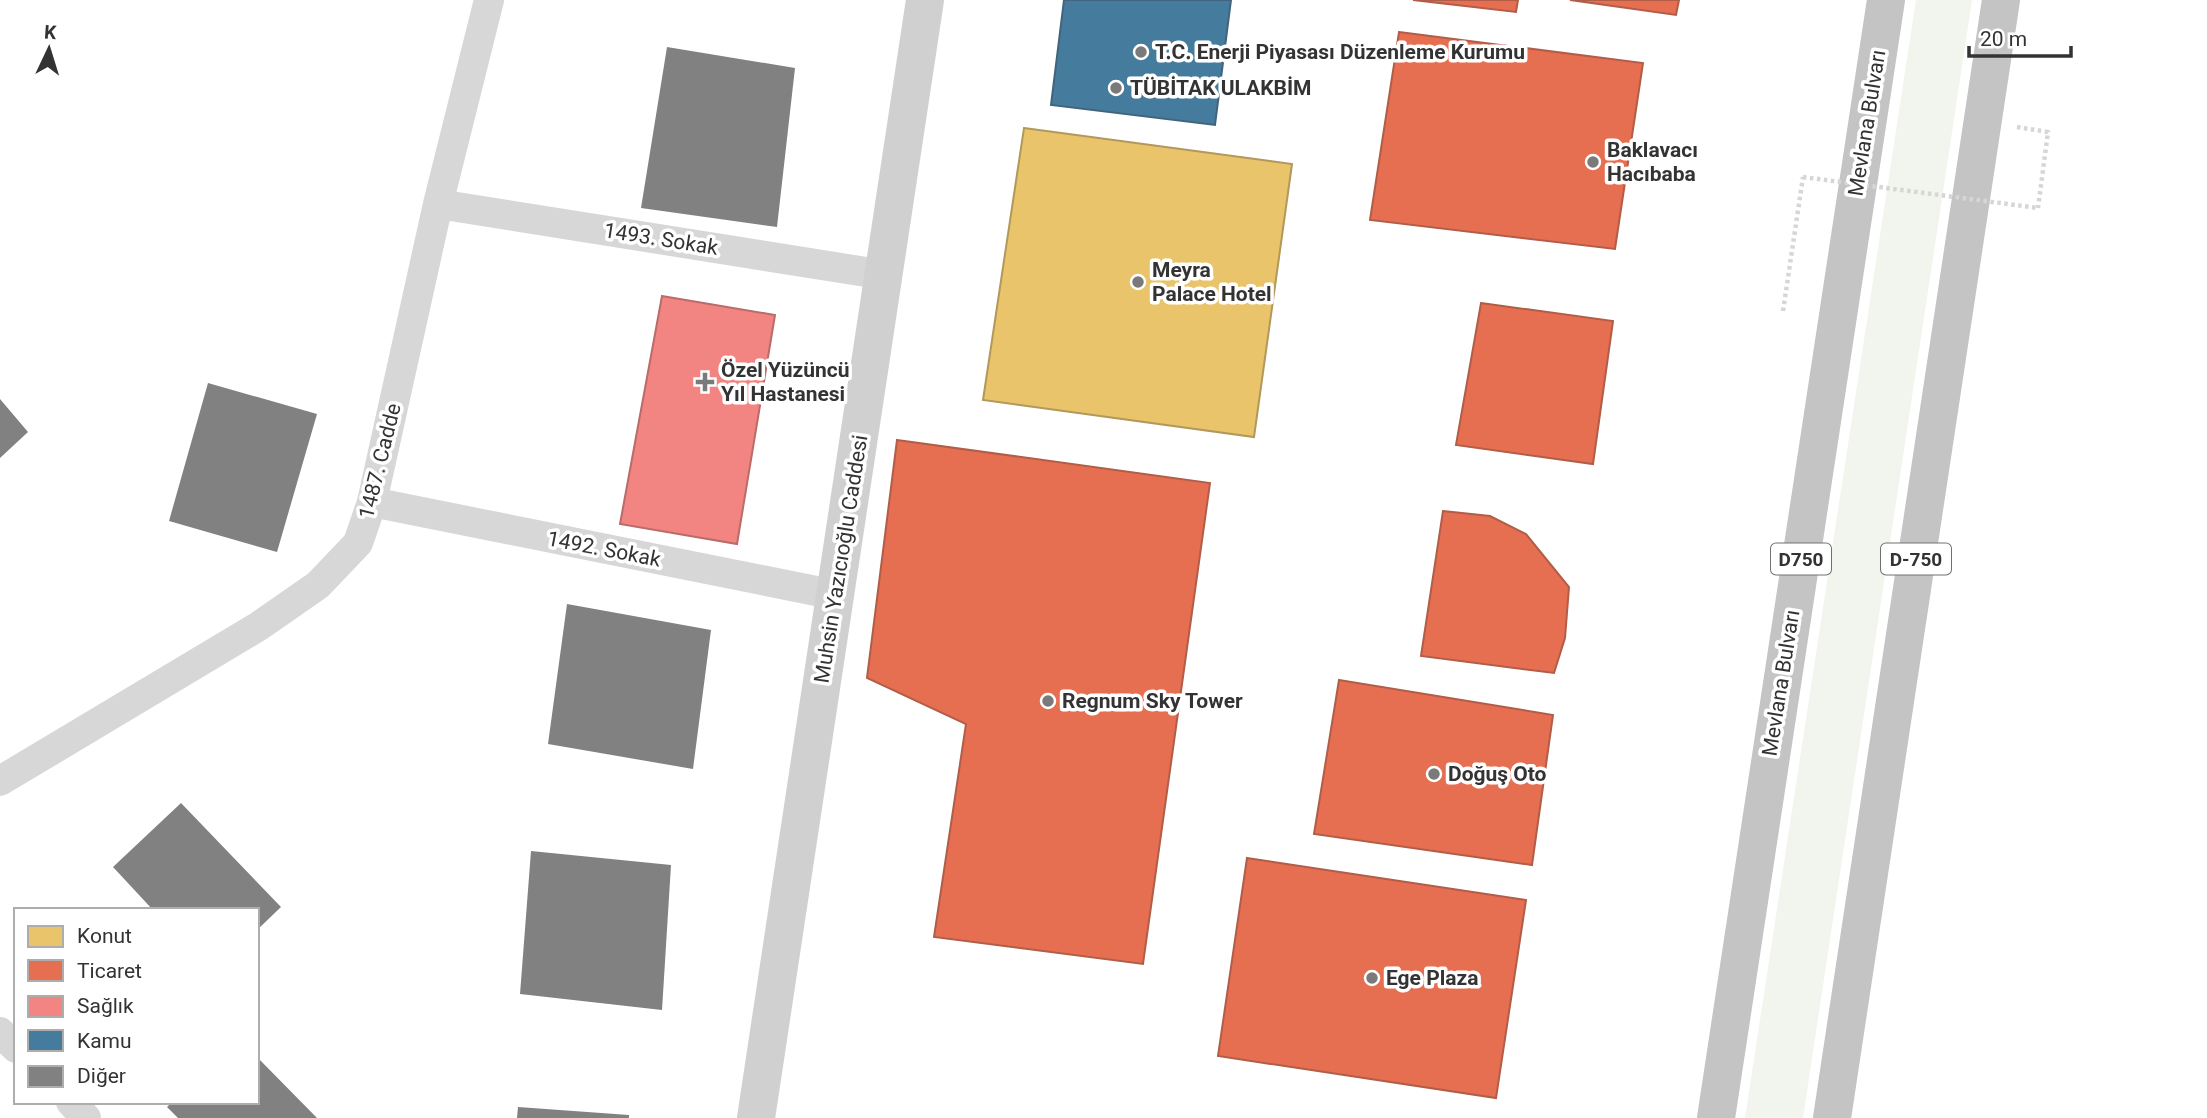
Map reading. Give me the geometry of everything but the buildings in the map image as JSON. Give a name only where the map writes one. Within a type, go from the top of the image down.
[{"type":"highway","name":"Mevlana Bulvarı","points":[[1716,1118],[1886,0]]},
{"type":"highway","name":"D-750","points":[[1832,1118],[2001,0]]},
{"type":"main road","name":"Muhsin Yazıcıoğlu Caddesi","points":[[756,1118],[925,0]]},
{"type":"street","name":"1487. Cadde","points":[[0,781],[259,626],[318,585],[358,542],[372,502],[438,204],[489,0]]},
{"type":"street","name":"1493. Sokak","points":[[438,204],[885,275]]},
{"type":"street","name":"1492. Sokak","points":[[372,502],[836,595]]},
{"type":"street","points":[[0,1032],[14,1046]]},
{"type":"street","points":[[73,1104],[86,1118]]},
{"type":"path","points":[[1783,311],[1803,177],[2038,208],[2048,132]]},
{"type":"shaded area","points":[[1916,0],[1972,0],[1803,1118],[1745,1118]]},
{"type":"place","name":"T.C. Enerji Piyasası Düzenleme Kurumu","points":[[1141,52]]},
{"type":"place","name":"TÜBİTAK ULAKBİM","points":[[1116,88]]},
{"type":"place","name":"Baklavacı Hacıbaba","points":[[1593,162]]},
{"type":"place","name":"Meyra Palace Hotel","points":[[1138,282]]},
{"type":"place","name":"Özel Yüzüncü Yıl Hastanesi","points":[[705,382]]},
{"type":"place","name":"Regnum Sky Tower","points":[[1048,701]]},
{"type":"place","name":"Doğuş Oto","points":[[1434,774]]},
{"type":"place","name":"Ege Plaza","points":[[1372,978]]}]
